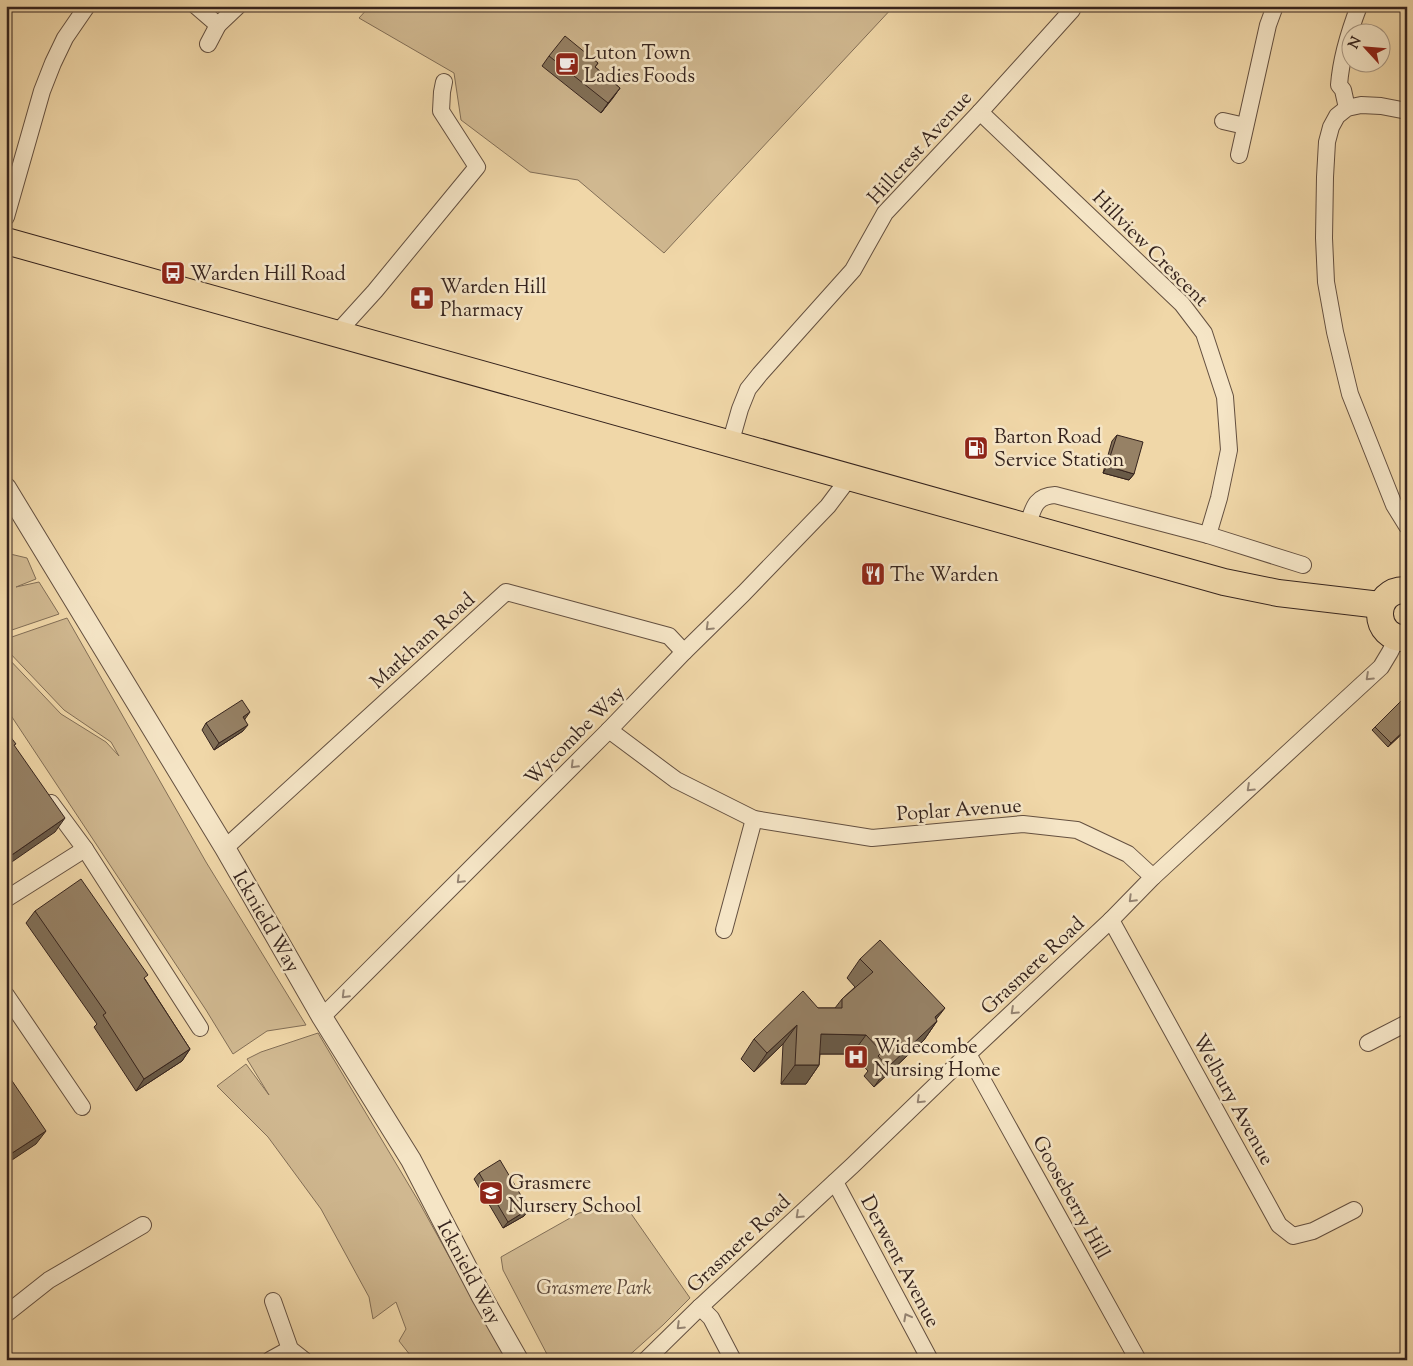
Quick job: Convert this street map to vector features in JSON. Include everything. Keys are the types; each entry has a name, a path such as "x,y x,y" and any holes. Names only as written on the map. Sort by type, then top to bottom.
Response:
{"highway":[{"path":"6,241 1224,582 1278,593 1380,605"},
{"path":"1402,638 1385,630 1379,616 1380,605 1394,592 1407,590"}],"street":[{"path":"6,217 42,91 65,38 87,6"},
{"path":"196,6 218,25"},
{"path":"208,44 218,25 238,6"},
{"path":"1239,155 1268,24 1275,6"},
{"path":"1347,108 1343,90 1339,85 1340,71 1346,44 1359,6"},
{"name":"Hillcrest Avenue","path":"730,444 748,389 853,270 885,213 1072,10"},
{"path":"336,334 477,167 441,111 444,82"},
{"path":"1407,112 1381,106 1361,105 1347,108 1337,116 1331,127 1327,142 1324,177 1326,282 1335,332 1350,394 1394,505 1407,526"},
{"name":"Hillview Crescent","path":"980,112 1182,304 1204,333 1225,397 1229,450 1219,498 1208,535"},
{"path":"1223,121 1245,126"},
{"name":"Wycombe Way","path":"322,1017 744,593 828,506 849,478"},
{"name":"Icknield Way","path":"6,488 225,848 322,1017 411,1160 518,1360"},
{"path":"1027,527 1034,506 1039,500 1048,495 1055,495 1208,535 1303,565"},
{"name":"Markham Road","path":"225,848 506,592 669,636 684,652"},
{"name":"Grasmere Road","path":"646,1360 1111,920 1153,878 1381,667 1390,652 1402,638"},
{"name":"Poplar Avenue","path":"609,730 676,780 754,819 872,838 1023,824 1077,830 1128,854 1153,878"},
{"path":"40,787 84,849 200,1028"},
{"path":"724,930 754,819"},
{"path":"6,899 84,849"},
{"name":"Welbury Avenue","path":"1111,920 1279,1225 1293,1236 1313,1231 1354,1210"},
{"path":"6,995 82,1107"},
{"path":"1368,1043 1407,1023"},
{"name":"Gooseberry Hill","path":"968,1054 1138,1360"},
{"name":"Derwent Avenue","path":"835,1182 930,1360"},
{"path":"6,1314 49,1280 143,1225"},
{"path":"273,1301 290,1348 304,1360"},
{"path":"700,1307 711,1318 733,1360"},
{"path":"270,1360 290,1348"}],"green space":[{"path":"370,6 894,6 664,253 578,180 530,172 461,120 454,73 359,18"},
{"path":"6,553 27,558 36,579 16,587 39,582 59,614 6,632"},
{"path":"67,618 206,862 306,1025 267,1031 233,1054 206,1010 6,708 6,656 61,714 106,742 119,756 111,742 64,710 6,649 6,639"},
{"path":"318,1033 419,1202 506,1360 414,1360 399,1341 406,1329 396,1302 373,1319 369,1297 321,1209 268,1137 217,1086 246,1064 269,1095 247,1059 261,1052"},
{"name":"Grasmere Park","path":"625,1205 690,1298 624,1360 550,1360 503,1270 501,1257 579,1213"}],"building":[{"path":"565,36 598,63 595,67 620,88 608,103 549,56"},
{"path":"1117,435 1143,442 1134,474 1107,466"},
{"path":"1407,695 1407,728 1391,743 1375,727"},
{"path":"242,700 250,712 243,717 248,725 219,743 206,723"},
{"path":"6,731 65,818 6,859"},
{"path":"81,879 148,975 144,978 190,1049 144,1079 103,1015 106,1013 35,911"},
{"path":"880,940 945,1008 935,1017 937,1021 888,1067 878,1056 882,1052 866,1035 821,1034 819,1065 795,1065 797,1025 767,1053 754,1039 803,991 818,1008 842,1008 842,999 873,972 860,959"},
{"path":"6,1072 46,1131 6,1157"},
{"path":"500,1160 529,1209 508,1222 479,1173"}],"place":[{"name":"Luton Town Ladies Foods","path":"567,64"},
{"name":"Warden Hill Road","path":"173,273"},
{"name":"Warden Hill Pharmacy","path":"422,298"},
{"name":"Barton Road Service Station","path":"976,448"},
{"name":"The Warden","path":"873,574"},
{"name":"Widecombe Nursing Home","path":"856,1057"},
{"name":"Grasmere Nursery School","path":"491,1193"}]}
